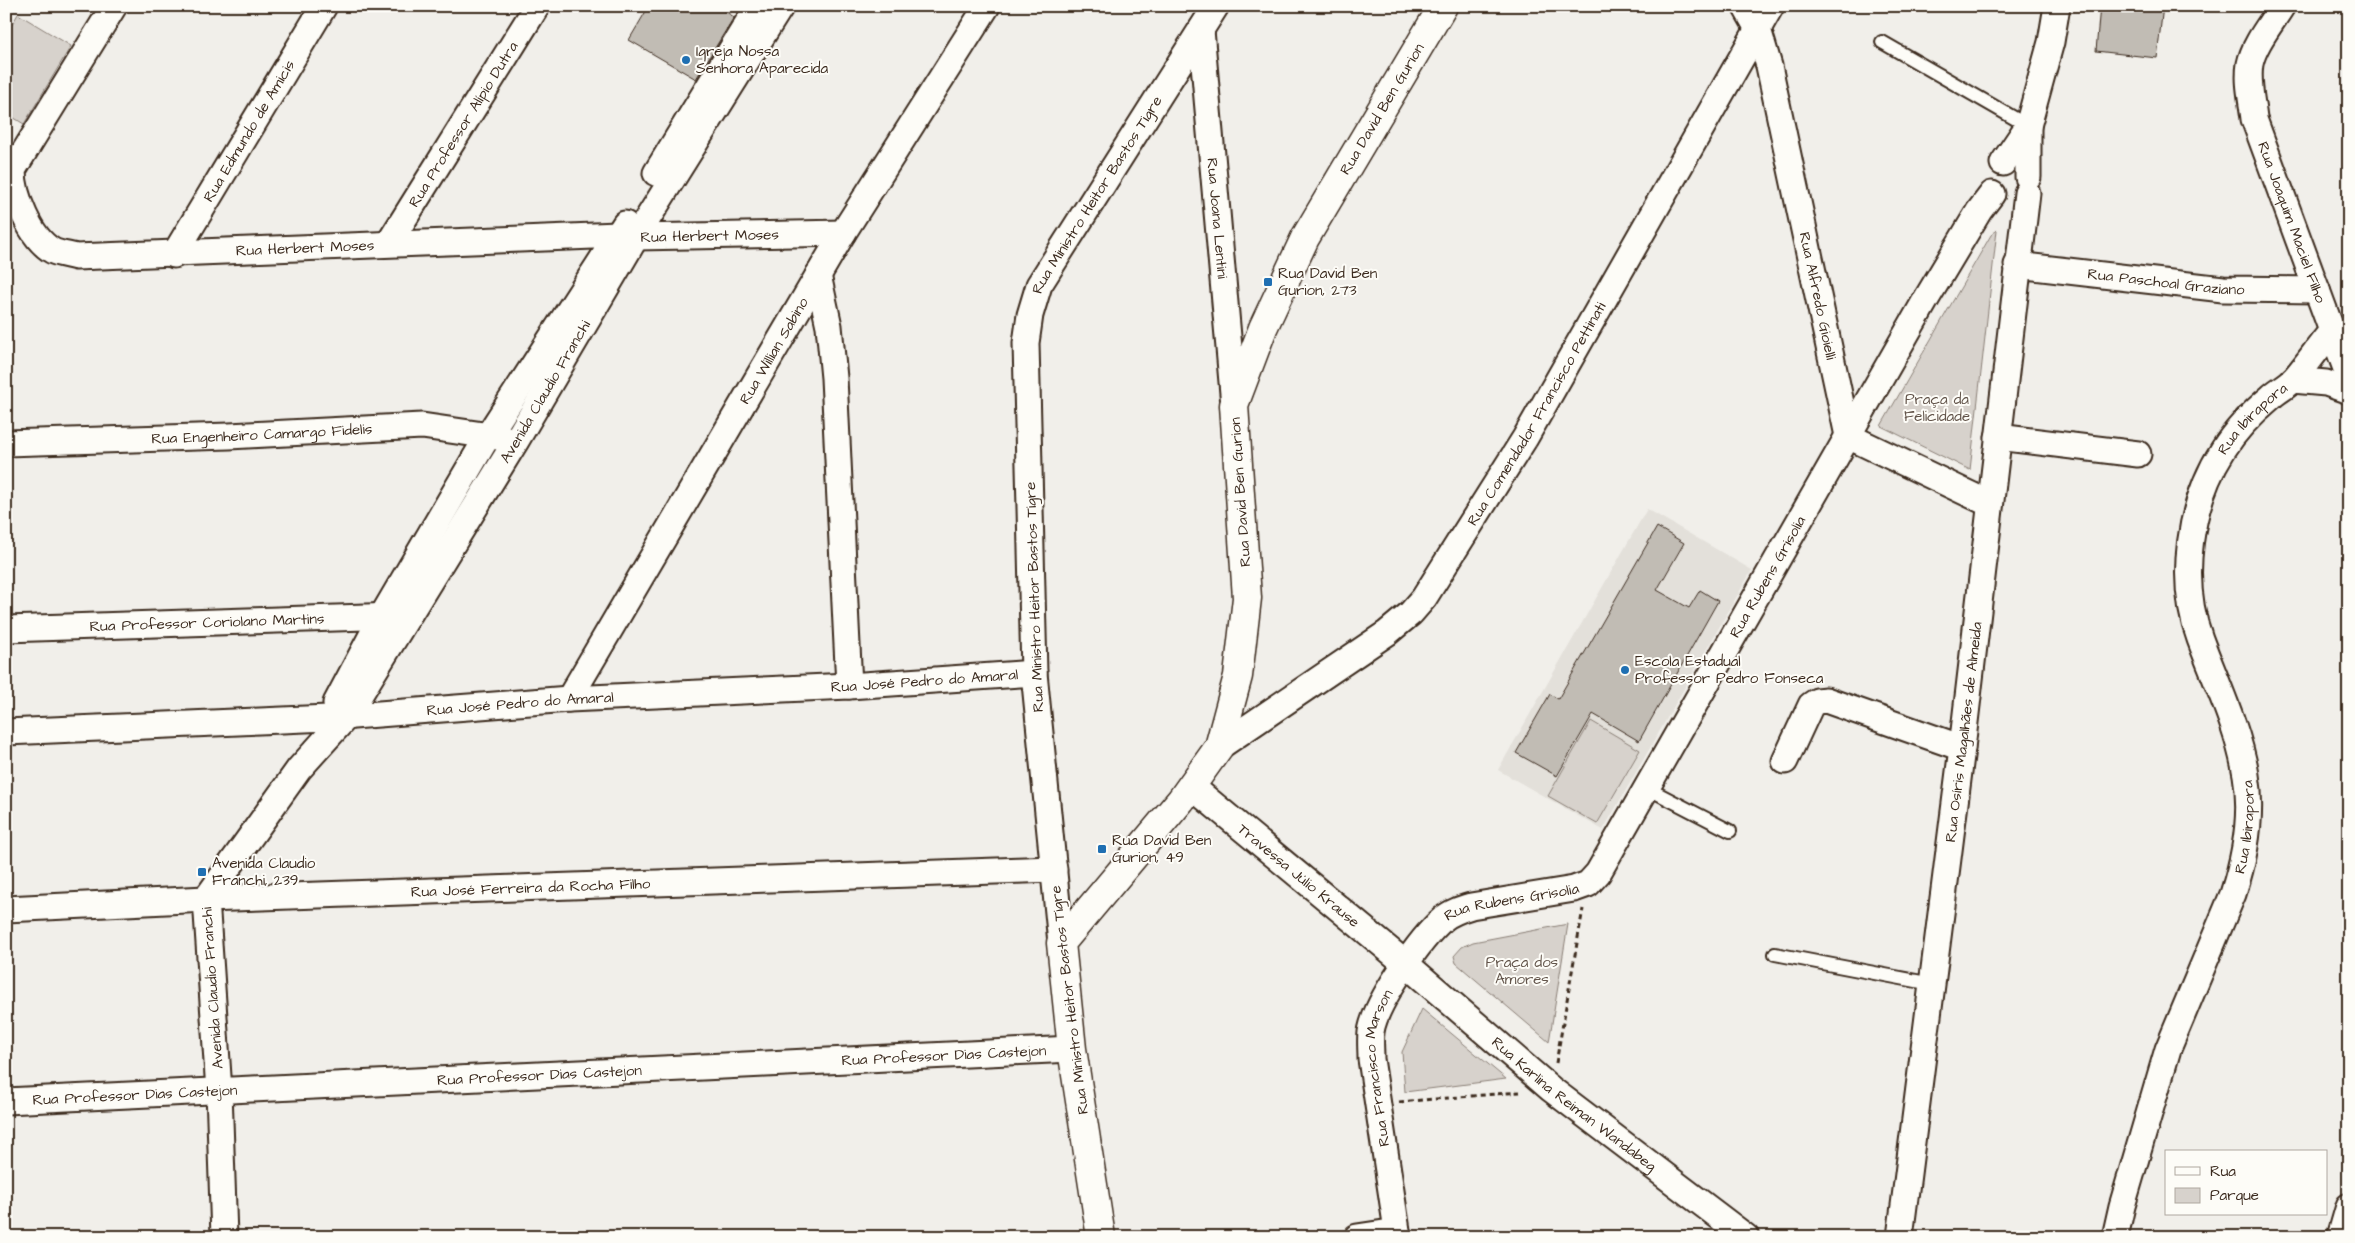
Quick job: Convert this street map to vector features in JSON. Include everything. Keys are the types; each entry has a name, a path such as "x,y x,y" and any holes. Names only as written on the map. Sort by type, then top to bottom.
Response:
{"street":[{"name":"Rua Herbert Moses","path":"114,6 13,170 15,192 28,222 42,242 54,251 76,257 627,236 843,233"},
{"name":"Rua Edmundo de Amicis","path":"174,254 324,6"},
{"name":"Rua Professor Alípio Dutra","path":"389,244 537,6"},
{"name":"Avenida Claudio Franchi","path":"224,1237 219,1091 206,899 337,718 407,615 516,441 627,236 758,6"},
{"name":"Avenida Claudio Franchi","path":"337,718 382,618 488,434 627,236 781,6"},
{"name":"Rua Willian Sabino","path":"568,699 843,233 987,6"},
{"name":"Rua Ministro Heitor Bastos Tigre","path":"1101,1237 1072,1050 1034,673 1026,343 1030,315 1039,285 1216,6"},
{"name":"Rua David Ben Gurion","path":"1061,942 1191,786 1219,747 1238,676 1247,598 1234,405 1263,328 1305,238 1443,6"},
{"name":"Rua Alfredo Gioielli","path":"1745,6 1758,29 1769,66 1848,436"},
{"name":"Rua Comendador Francisco Pettinati","path":"1219,747 1387,632 1412,613 1424,598 1525,438 1771,6"},
{"name":"Rua Osíris Magalhães de Almeida","path":"1900,1237 1962,748 1998,437 2017,265 2016,199 2028,126 2049,52 2057,6"},
{"name":"Rua Joaquim Maciel Filho","path":"2282,6 2253,54 2250,66 2250,93 2254,119 2349,377"},
{"name":"Rua Joana Lentini","path":"1201,30 1234,405"},
{"name":"Rua Osíris Magalhães de Almeida","path":"2016,199 1989,180 1996,167 2003,163 2028,126"},
{"path":"2003,163 2018,165 2016,199"},
{"name":"Rua Rubens Grisolia","path":"1406,964 1444,918 1456,911 1471,906 1574,889 1588,884 1598,873 1938,279 1979,211 2016,199"},
{"name":"Rua Paschoal Graziano","path":"2017,265 2223,289 2317,290"},
{"path":"818,275 829,326 834,378 849,686"},
{"name":"Rua Ibirapora","path":"2115,1237 2122,1206 2168,1049 2233,894 2241,869 2248,815 2246,777 2240,745 2228,705 2199,638 2189,595 2189,562 2195,522 2207,482 2222,451 2245,419 2294,380 2332,331"},
{"name":"Rua Ibirapora","path":"2294,380 2326,383 2349,391"},
{"name":"Rua Engenheiro Camargo Fidelis","path":"6,443 229,436 422,426 488,434 516,441"},
{"path":"1848,436 1990,504"},
{"path":"1998,437 2138,454"},
{"name":"Rua Professor Coriolano Martins","path":"6,629 382,618 407,615"},
{"name":"Rua José Pedro do Amaral","path":"6,732 337,718 568,699 849,686 1034,673"},
{"path":"1785,762 1811,705 1818,701 1826,700 1962,748"},
{"name":"Travessa Júlio Krause","path":"1191,786 1406,964"},
{"name":"Rua José Ferreira da Rocha Filho","path":"6,909 206,899 1054,869"},
{"name":"Rua Karlina Reiman Wandabeg","path":"1406,964 1551,1089 1746,1237"},
{"name":"Rua Francisco Marson","path":"1398,1234 1371,1058 1371,1031 1381,1005 1406,964"},
{"name":"Rua Professor Dias Castejon","path":"6,1100 1072,1050"},
{"path":"2340,1237 2349,1206"},
{"path":"1357,1237 1398,1234"}],"lane":[{"path":"1882,42 2028,126"},
{"path":"1647,788 1730,831"},
{"path":"1775,954 1932,984"}],"path":[{"path":"1377,1103 1551,1089 1588,884"}],"shaded area":[{"name":"Escola Estadual Professor Pedro Fonseca","path":"1647,509 1752,570 1603,830 1498,770"}],"green space":[{"path":"18,14 71,46 24,124 6,113 6,35"},
{"name":"Praça da Felicidade","path":"1997,230 1970,470 1881,426 1991,235"},
{"path":"1591,721 1640,750 1597,824 1548,796"},
{"name":"Praça dos Amores","path":"1568,924 1549,1042 1456,963 1454,956 1462,947 1473,942"},
{"path":"1422,1009 1506,1079 1405,1092 1402,1052"}],"building":[{"name":"Igreja Nossa Senhora Aparecida","path":"649,6 717,6 734,17 696,79 629,40"},
{"path":"2100,6 2163,6 2157,58 2096,51"},
{"path":"1657,527 1684,543 1657,590 1689,608 1700,590 1718,601 1639,741 1593,714 1557,776 1516,753 1550,694 1558,699"}],"place":[{"name":"Igreja Nossa Senhora Aparecida","path":"686,60"},
{"name":"Rua David Ben Gurion, 273","path":"1268,282"},
{"name":"Escola Estadual Professor Pedro Fonseca","path":"1625,670"},
{"name":"Rua David Ben Gurion, 49","path":"1102,849"},
{"name":"Avenida Claudio Franchi, 239","path":"202,872"}]}
